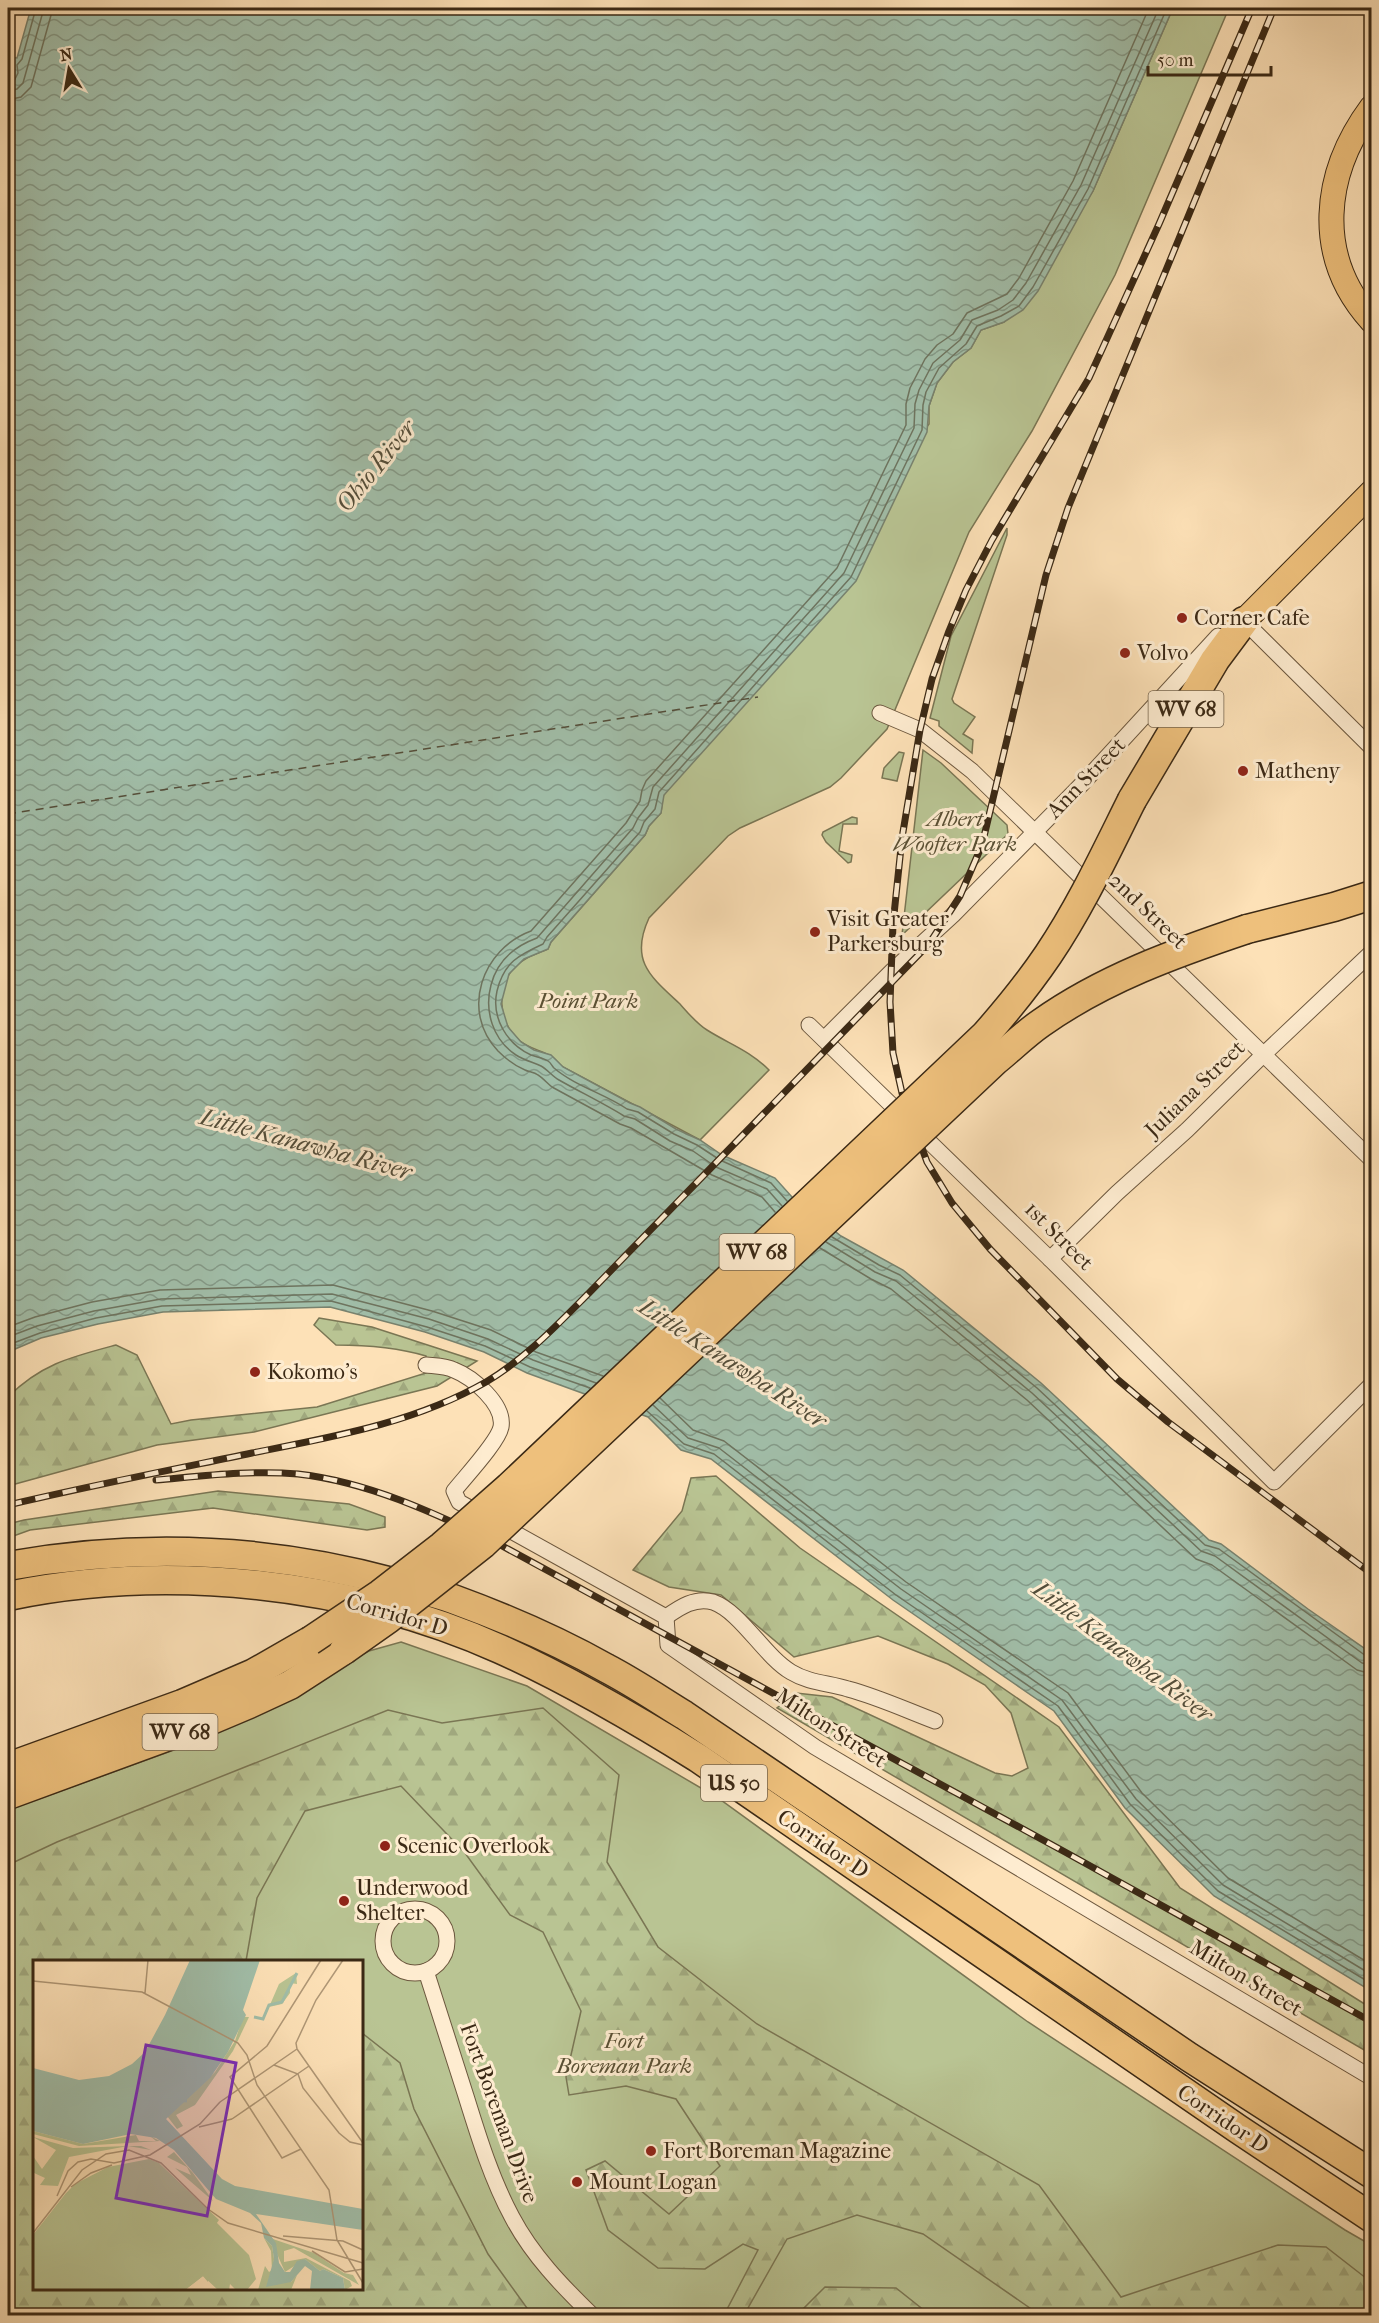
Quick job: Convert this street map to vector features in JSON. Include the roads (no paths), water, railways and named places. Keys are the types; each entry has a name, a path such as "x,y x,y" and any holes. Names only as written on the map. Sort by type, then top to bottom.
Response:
{"highway":[{"name":"WV 68","path":"8,1767 182,1704 254,1673 310,1641 380,1594 442,1546 509,1487 985,1035 1014,1002 1049,954 1082,897 1132,800 1215,660 1244,621"},
{"name":"WV 68","path":"8,1795 204,1723 249,1704 290,1685 388,1619 483,1544 995,1061 1041,1023 1080,999 1145,967 1195,946 1247,929 1371,895"},
{"name":"Corridor D","path":"8,1566 88,1554 160,1551 228,1553 313,1564 367,1575 451,1598 527,1629 606,1667 684,1715 1189,2057 1371,2174"},
{"name":"Corridor D","path":"8,1596 51,1587 130,1582 194,1581 259,1585 346,1599 418,1619 498,1648 562,1678 624,1712 698,1758 1371,2218"}],"main road":[{"path":"1371,107 1351,138 1340,163 1331,205 1334,245 1342,275 1371,321"},
{"name":"Ann Street","path":"1244,621 1371,492"}],"street":[{"path":"1244,621 1371,748"},
{"name":"Ann Street","path":"824,1039 892,971 953,915 1095,770 1222,631 1244,621"},
{"name":"2nd Street","path":"880,713 920,730 972,771 1371,1160"},
{"name":"Juliana Street","path":"1050,1259 1117,1193 1192,1126 1371,952"},
{"name":"1st Street","path":"809,1025 1050,1259 1274,1482 1371,1384"},
{"path":"426,1365 452,1369 472,1380 488,1395 497,1410 501,1426 496,1438 454,1491 459,1502 666,1617 693,1602 704,1600 714,1603 728,1611 776,1662 791,1672 806,1680 866,1694 935,1721"},
{"name":"Milton Street","path":"666,1617 668,1645 815,1747 1371,2078"},
{"path":"415,1910 434,1915 445,1931 446,1951 441,1960 426,1971 415,1973 404,1971 387,1957 384,1935 388,1925 395,1917 405,1911 415,1910"},
{"name":"Fort Boreman Drive","path":"426,1971 490,2169 512,2217 547,2268 593,2316"}],"water":[{"path":"31,8 1173,8 1093,191 1038,291 1023,310 1004,322 981,330 971,348 953,362 937,383 929,406 927,432 856,581 664,795 661,813 649,826 645,835 551,942 548,949 524,959 509,974 501,1004 508,1027 521,1042 534,1050 551,1055 563,1067 700,1140 722,1155 775,1178 792,1197 841,1236 903,1270 1041,1383 1209,1540 1221,1544 1371,1653 1371,1991 1214,1896 1125,1808 1054,1711 893,1600 711,1459 681,1450 648,1417 527,1373 484,1352 425,1332 330,1307 163,1312 98,1324 41,1338 8,1352 8,86 12,70 8,68 8,57 17,58"}],"railway":[{"path":"1252,8 1159,224 1089,378 992,540 966,590 932,679 920,730 902,838 893,924 890,1002 893,1053 902,1093 927,1162 952,1203 990,1249 1117,1379 1168,1422 1372,1574"},
{"path":"8,1505 372,1427 430,1408 486,1382 527,1352 565,1317 929,944 960,896 982,845 1046,575 1068,508 1274,8"},
{"path":"156,1480 245,1473 298,1474 374,1491 447,1520 495,1542 1372,2022"}],"place":[{"name":"Corner Cafe","path":"1182,618"},
{"name":"Volvo","path":"1125,653"},
{"name":"Matheny","path":"1243,771"},
{"name":"Visit Greater Parkersburg","path":"815,932"},
{"name":"Kokomo's","path":"255,1372"},
{"name":"Scenic Overlook","path":"385,1846"},
{"name":"Underwood Shelter","path":"344,1901"},
{"name":"Fort Boreman Magazine","path":"651,2151"},
{"name":"Mount Logan","path":"577,2182"}],"water label":[{"name":"Ohio River","path":"376,466"},
{"name":"Little Kanawha River","path":"306,1144"},
{"name":"Little Kanawha River","path":"733,1363"},
{"name":"Little Kanawha River","path":"1123,1651"}],"park label":[{"name":"Albert Woofter Park","path":"955,832"},
{"name":"Point Park","path":"588,1001"},
{"name":"Fort Boreman Park","path":"624,2054"}]}
